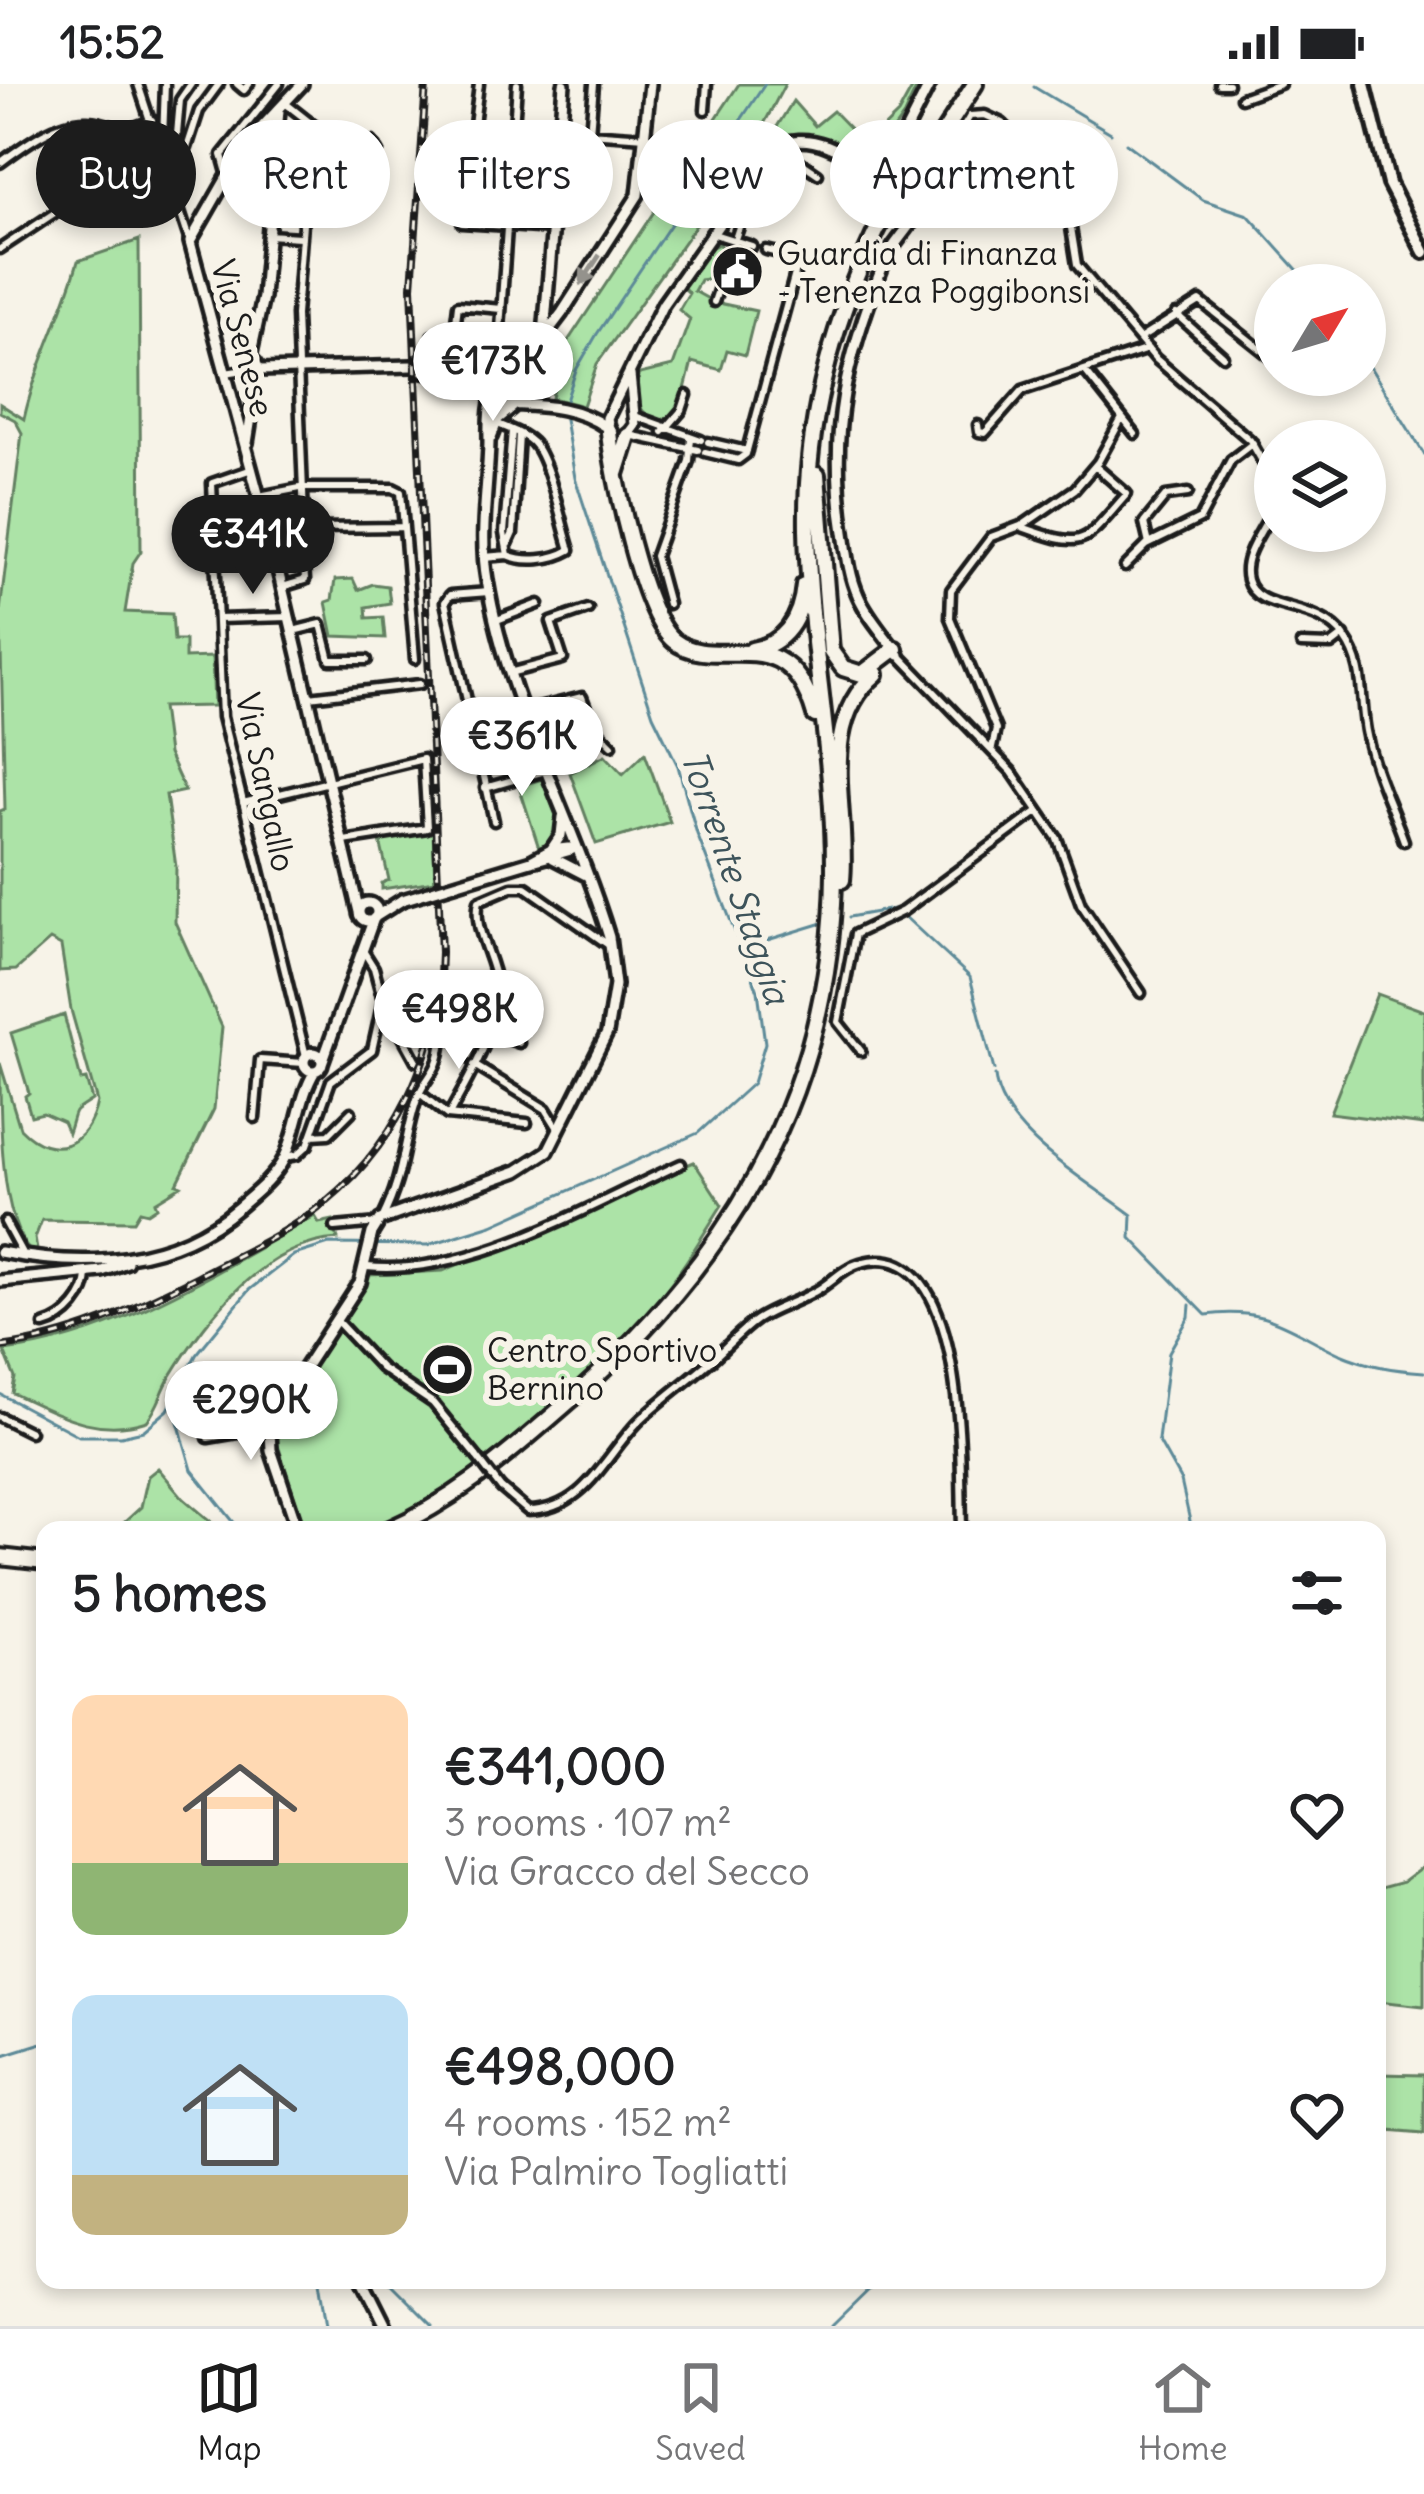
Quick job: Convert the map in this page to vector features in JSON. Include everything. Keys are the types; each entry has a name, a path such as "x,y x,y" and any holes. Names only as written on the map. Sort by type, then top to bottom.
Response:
{"highway":[{"path":"943,120 965,84"},
{"path":"949,120 975,84"},
{"path":"745,651 776,643 801,605 802,494 813,443 842,312 882,228"},
{"path":"841,885 816,556 817,475 827,402 850,314 885,228"},
{"path":"607,429 615,479 661,627 687,648 745,651 777,660 809,697 818,727 833,838"},
{"path":"615,479 628,436"},
{"path":"405,1521 461,1492 638,1341 725,1231 772,1146 816,1018 831,937 833,838 808,553 813,443"},
{"path":"817,475 831,651 843,668 862,674 897,652"},
{"path":"423,1521 465,1498 643,1346 718,1256 778,1150 809,1070 833,974 845,845 841,727 855,695 897,652"},
{"path":"0,1553 36,1558"}],"main road":[{"path":"274,120 302,84"},
{"path":"561,120 564,84"},
{"path":"647,120 650,84"},
{"path":"1364,84 1387,179 1424,251"},
{"path":"908,120 926,87"},
{"path":"607,429 657,314 778,145 814,141 830,149"},
{"path":"190,242 220,186"},
{"path":"295,1521 270,1442 272,1424 367,1263 380,1221 438,1203 546,1155 588,1078 613,1012 612,947 513,672 489,592 484,557 490,400 544,340 637,197"},
{"path":"268,228 256,368 412,366"},
{"path":"897,652 853,583 841,516 836,434 856,337 890,250 906,228"},
{"path":"544,340 554,230"},
{"name":"Via Senese","path":"190,242 283,587 344,841 364,952"},
{"path":"549,298 552,310 562,313"},
{"path":"247,449 253,405 251,369 262,304"},
{"path":"427,366 499,387"},
{"path":"499,387 502,403 547,404 588,415 628,436 635,424 629,375"},
{"path":"514,376 528,380 531,391 547,404"},
{"path":"492,422 531,391"},
{"path":"236,412 244,418 253,405"},
{"path":"588,415 631,414"},
{"path":"552,854 562,831 562,812"},
{"path":"360,915 576,847"},
{"path":"552,854 587,876"},
{"name":"Via Senese","path":"312,1062 333,1039 364,952 373,911 352,880"},
{"path":"0,1281 138,1258 178,1247 209,1230 257,1191 285,1157 312,1062"},
{"path":"0,1252 94,1267"},
{"path":"368,2289 386,2326"}],"street":[{"path":"138,84 152,120"},
{"path":"163,120 165,84"},
{"path":"178,120 180,100 191,84"},
{"path":"196,121 219,84"},
{"path":"237,84 244,90 249,84"},
{"path":"279,84 285,103 308,120"},
{"path":"250,120 279,84"},
{"path":"475,120 479,84"},
{"path":"515,120 517,84"},
{"path":"591,120 594,84"},
{"path":"705,110 707,84"},
{"path":"1219,84 1228,84"},
{"path":"1241,98 1280,84"},
{"path":"966,120 981,114 995,120"},
{"path":"0,164 36,139"},
{"path":"714,302 741,219 782,158 793,157 818,174"},
{"path":"0,249 36,224"},
{"path":"186,228 190,242"},
{"path":"303,228 298,369 305,520 314,528 404,527"},
{"path":"499,387 507,228"},
{"path":"530,228 554,230"},
{"path":"1070,228 1075,262 1148,350 1253,443 1228,464 1198,521 1149,544 1125,567"},
{"path":"711,233 752,246"},
{"path":"268,235 302,238"},
{"path":"631,414 663,434 740,459 797,266 791,256 766,250"},
{"path":"1141,338 1193,303 1205,303 1254,343"},
{"path":"427,366 432,336 454,338 458,305 501,310"},
{"path":"1176,314 1223,356"},
{"path":"978,425 979,433 985,433 1023,390 1148,350"},
{"path":"225,373 251,369"},
{"path":"1085,371 1135,434"},
{"path":"628,436 663,434 681,413 687,395"},
{"path":"992,748 996,729 948,604 960,574 998,532 1020,526 1072,492 1095,466 1121,420"},
{"path":"484,557 553,558 570,550 539,452 515,432 492,422"},
{"path":"508,555 505,533 515,432"},
{"path":"699,445 746,451"},
{"path":"668,604 655,558 699,445"},
{"path":"731,447 731,459"},
{"path":"1020,526 1073,542 1086,540 1127,494 1095,466"},
{"name":"Via Sangallo","path":"252,470 212,483 222,714 312,1062"},
{"path":"259,496 302,488 397,488 403,496 415,659"},
{"path":"1149,544 1143,524 1166,496 1188,493"},
{"path":"1254,546 1246,563 1251,591 1263,600 1313,611 1344,635 1361,674 1370,749 1404,841"},
{"path":"283,587 306,580 304,565"},
{"path":"489,592 450,595 446,602 494,820"},
{"path":"497,620 539,604"},
{"path":"513,672 563,659 551,622 588,609"},
{"path":"218,620 290,617"},
{"path":"293,631 321,624 330,660 367,660"},
{"path":"1301,644 1331,645 1344,635"},
{"path":"897,652 992,748 1039,810 1059,842 1081,904 1141,993"},
{"path":"309,697 419,684"},
{"path":"526,711 582,698 593,726 612,745"},
{"path":"478,752 534,735"},
{"path":"243,803 423,760 427,828 344,841"},
{"path":"485,788 547,770"},
{"path":"861,1051 838,1022 855,934 903,911 1039,810"},
{"path":"449,1115 488,1032 496,988 478,919 479,902 522,886 612,947"},
{"path":"580,925 593,920 599,908"},
{"path":"364,952 374,968 382,1001 416,1061"},
{"path":"285,1157 300,1154 312,1135 332,1081 360,1064 374,1046 382,1001"},
{"path":"488,1032 519,1043"},
{"path":"334,1227 380,1221 399,1187 421,1094 438,1069 442,1039"},
{"path":"254,1118 260,1060 312,1062"},
{"path":"474,1065 546,1109 559,1131"},
{"path":"546,1109 564,1106 588,1078"},
{"path":"421,1094 449,1115 526,1123"},
{"path":"312,1135 332,1132 351,1112"},
{"path":"367,1263 411,1269 449,1262 681,1164"},
{"path":"4,1222 25,1257"},
{"path":"336,1319 381,1368 434,1403 501,1488 528,1511 544,1510 573,1496 599,1475 640,1419 752,1323 816,1292 858,1263 886,1262 915,1276 939,1312 956,1394 962,1521"},
{"path":"44,1325 59,1319 86,1291 94,1267"},
{"path":"208,1438 249,1431 283,1400"},
{"path":"0,1418 29,1432"}],"green space":[{"path":"739,84 785,84 766,120 715,120"},
{"path":"918,85 900,120 892,120"},
{"path":"793,101 815,126 833,111 842,120 830,120 830,144 806,135 806,120 781,120"},
{"path":"643,228 694,228 597,364 583,406 552,398 562,350"},
{"path":"139,240 141,551 133,563 125,612 172,614 174,640 185,640 185,658 212,657 214,706 162,707 168,754 185,791 166,795 176,867 175,922 222,1027 214,1109 177,1184 181,1186 155,1202 157,1207 148,1213 140,1211 134,1221 42,1220 35,1238 37,1250 31,1252 13,1217 8,1193 0,1063 20,1128 45,1144 56,1146 77,1139 97,1102 71,1010 61,946 50,940 16,970 0,971 0,811 5,809 0,611 22,433 15,420 0,412 0,404 24,419 78,261"},
{"path":"719,244 723,251 715,278 700,280 694,291 714,302 756,311 745,355 727,350 721,370 692,362 677,407 656,421 638,402 636,375 673,366 690,319 679,310 689,293 682,286 706,250"},
{"path":"353,579 358,590 373,584 388,586 390,603 366,607 367,618 383,617 385,638 333,636 326,602 332,600 335,580"},
{"path":"645,753 670,822 596,844 570,773 605,755 623,774"},
{"path":"542,779 558,821 551,841 539,848 519,786"},
{"path":"433,830 435,881 382,889 382,883 389,880 380,841 375,838"},
{"path":"1377,994 1424,1011 1424,1125 1330,1113"},
{"path":"64,1015 81,1080 86,1079 92,1100 75,1112 68,1133 63,1122 43,1113 31,1116 11,1033"},
{"name":"Centro Sportivo Bernino","path":"694,1162 722,1205 664,1292 629,1331 558,1399 474,1467 386,1521 302,1521 276,1439 301,1376 370,1275 443,1271"},
{"path":"315,1216 319,1223 333,1220 338,1239 285,1254 239,1288 200,1332 147,1421 94,1425 12,1393 15,1378 4,1351 87,1332 127,1317"},
{"path":"158,1468 210,1521 126,1521 141,1507 148,1476"},
{"path":"1424,1866 1424,2006 1386,2002 1386,1887 1403,1882"},
{"path":"1386,2074 1424,2075 1424,2133 1386,2130"}],"waterway":[{"name":"Torrente Staggia","path":"565,404 576,370 597,334 765,84"},
{"path":"1034,87 1089,120"},
{"path":"1126,143 1203,200 1248,215 1292,264"},
{"path":"1386,393 1424,454"},
{"name":"Torrente Staggia","path":"0,1394 79,1436 143,1431 168,1410 196,1355 249,1290 294,1255 329,1244 428,1245 492,1225 698,1133 753,1083 765,1043 758,991 697,834 678,766 653,715 575,478 564,413"},
{"path":"849,917 899,908"},
{"path":"903,915 970,977 994,1070"},
{"path":"761,942 823,923"},
{"path":"995,1076 1001,1097 1029,1136 1132,1215 1131,1238 1206,1315 1262,1317 1350,1358 1424,1372"},
{"path":"1190,1305 1189,1317 1169,1352 1158,1440 1181,1481 1190,1521"},
{"path":"174,1408 192,1470 233,1521"},
{"path":"0,2056 36,2045"},
{"path":"321,2289 327,2326"},
{"path":"396,2289 433,2326"},
{"path":"832,2326 870,2289"}],"railway":[{"path":"0,1347 53,1337 126,1311 298,1222 367,1161 408,1098 422,1064 439,991 441,952 412,287 426,84"}],"place":[{"name":"Guardia di Finanza - Tenenza Poggibonsi","path":"738,272"},
{"name":"Centro Sportivo Bernino","path":"448,1369"}]}
